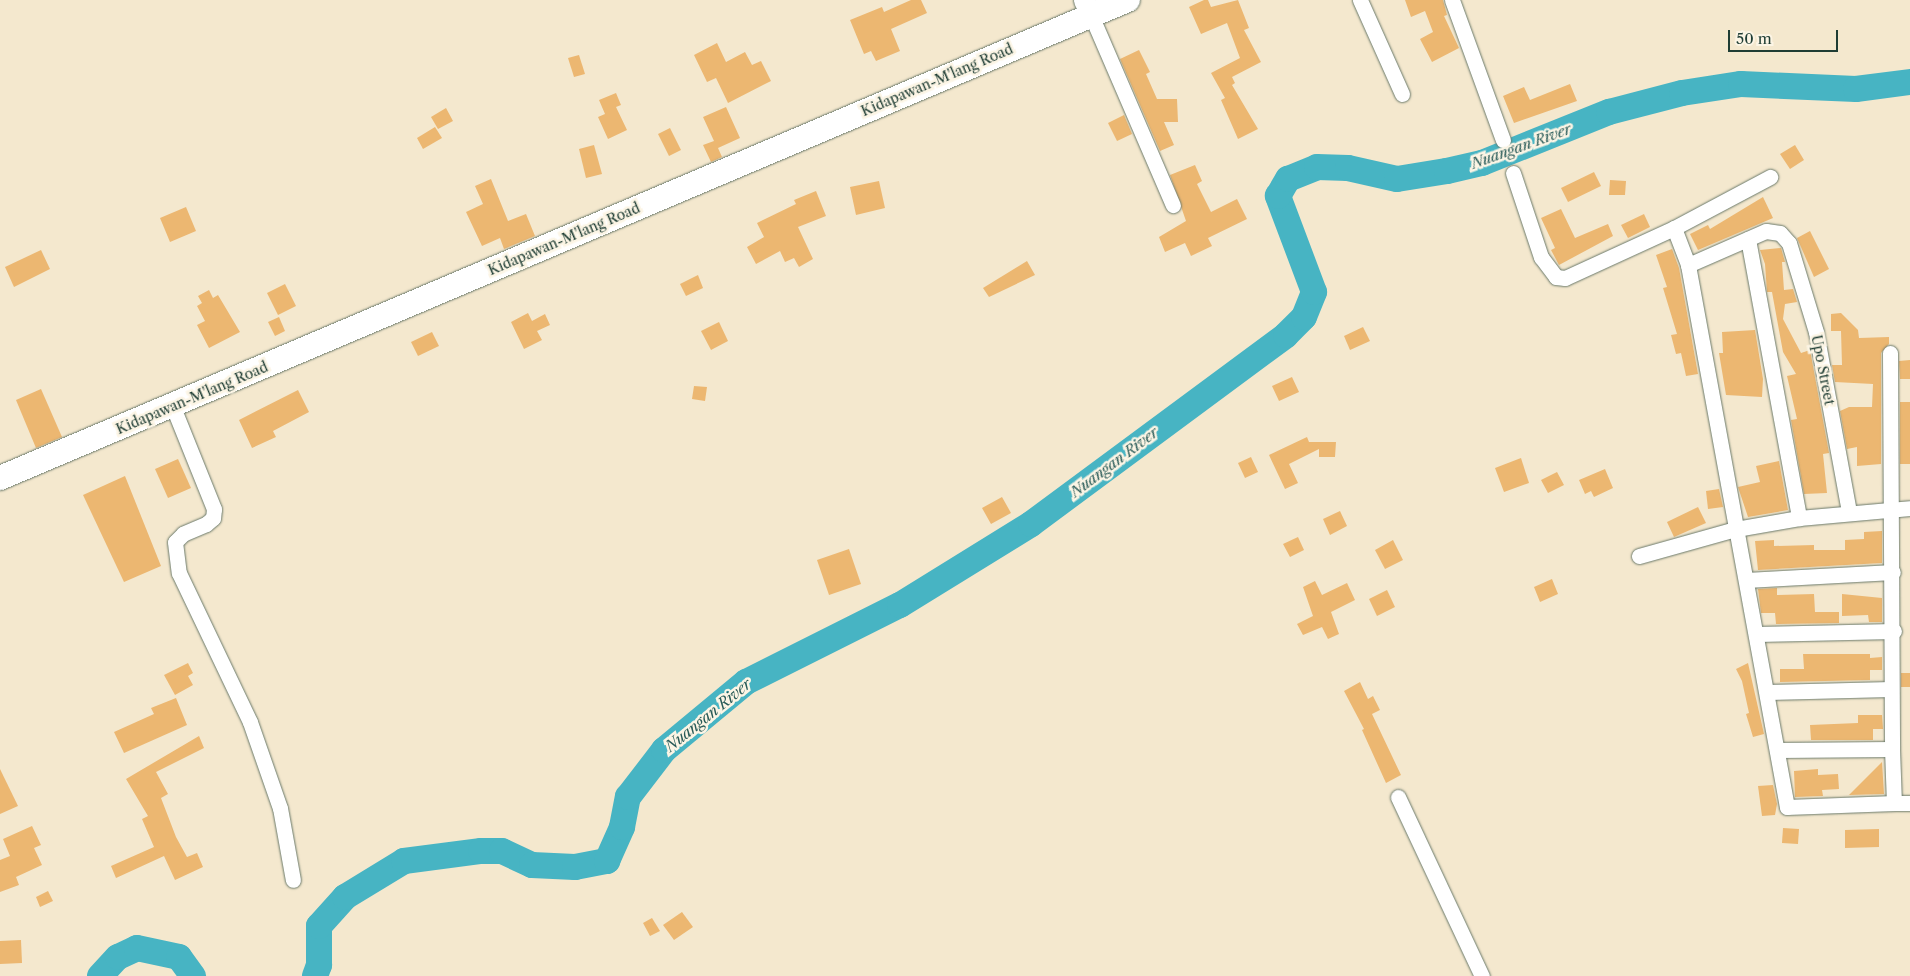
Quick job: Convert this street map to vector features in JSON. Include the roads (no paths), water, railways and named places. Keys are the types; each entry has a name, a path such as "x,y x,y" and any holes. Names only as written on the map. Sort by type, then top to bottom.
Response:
{"main road":[{"name":"Kidapawan-M'lang Road","path":"0,478 173,407 1088,8 1128,0"}],"street":[{"path":"1360,0 1402,94"},
{"path":"1452,0 1503,140"},
{"path":"1088,8 1173,205"},
{"path":"1513,173 1541,257 1556,277 1576,275 1674,228 1770,176"},
{"path":"1674,228 1688,265 1768,692 1787,807 1910,802"},
{"name":"Upo Street","path":"1748,239 1766,231 1780,232 1794,255 1816,332 1849,512"},
{"path":"1688,265 1748,239 1799,518"},
{"path":"1890,353 1894,631 1891,688 1894,803"},
{"path":"173,407 214,509 213,518 206,524 183,534 175,542 174,555 179,573 250,722 280,808 293,880"},
{"path":"1639,556 1736,529 1799,518 1910,508"},
{"path":"1746,580 1893,572"},
{"path":"1757,634 1894,631"},
{"path":"1768,692 1891,688"},
{"path":"1778,750 1892,750"},
{"path":"1398,797 1482,976"}],"waterway":[{"name":"Nuangan River","path":"315,976 319,965 319,926 345,897 404,861 481,851 502,851 532,865 575,867 607,861 622,827 628,797 664,750 746,682 900,605 1031,524 1286,335 1304,317 1314,292 1278,196 1288,179 1317,167 1348,168 1397,179 1447,171 1482,163 1609,112 1682,93 1741,84 1856,89 1910,82"},
{"name":"Nuangan River","path":"100,976 118,957 137,948 179,957 193,976"}]}
